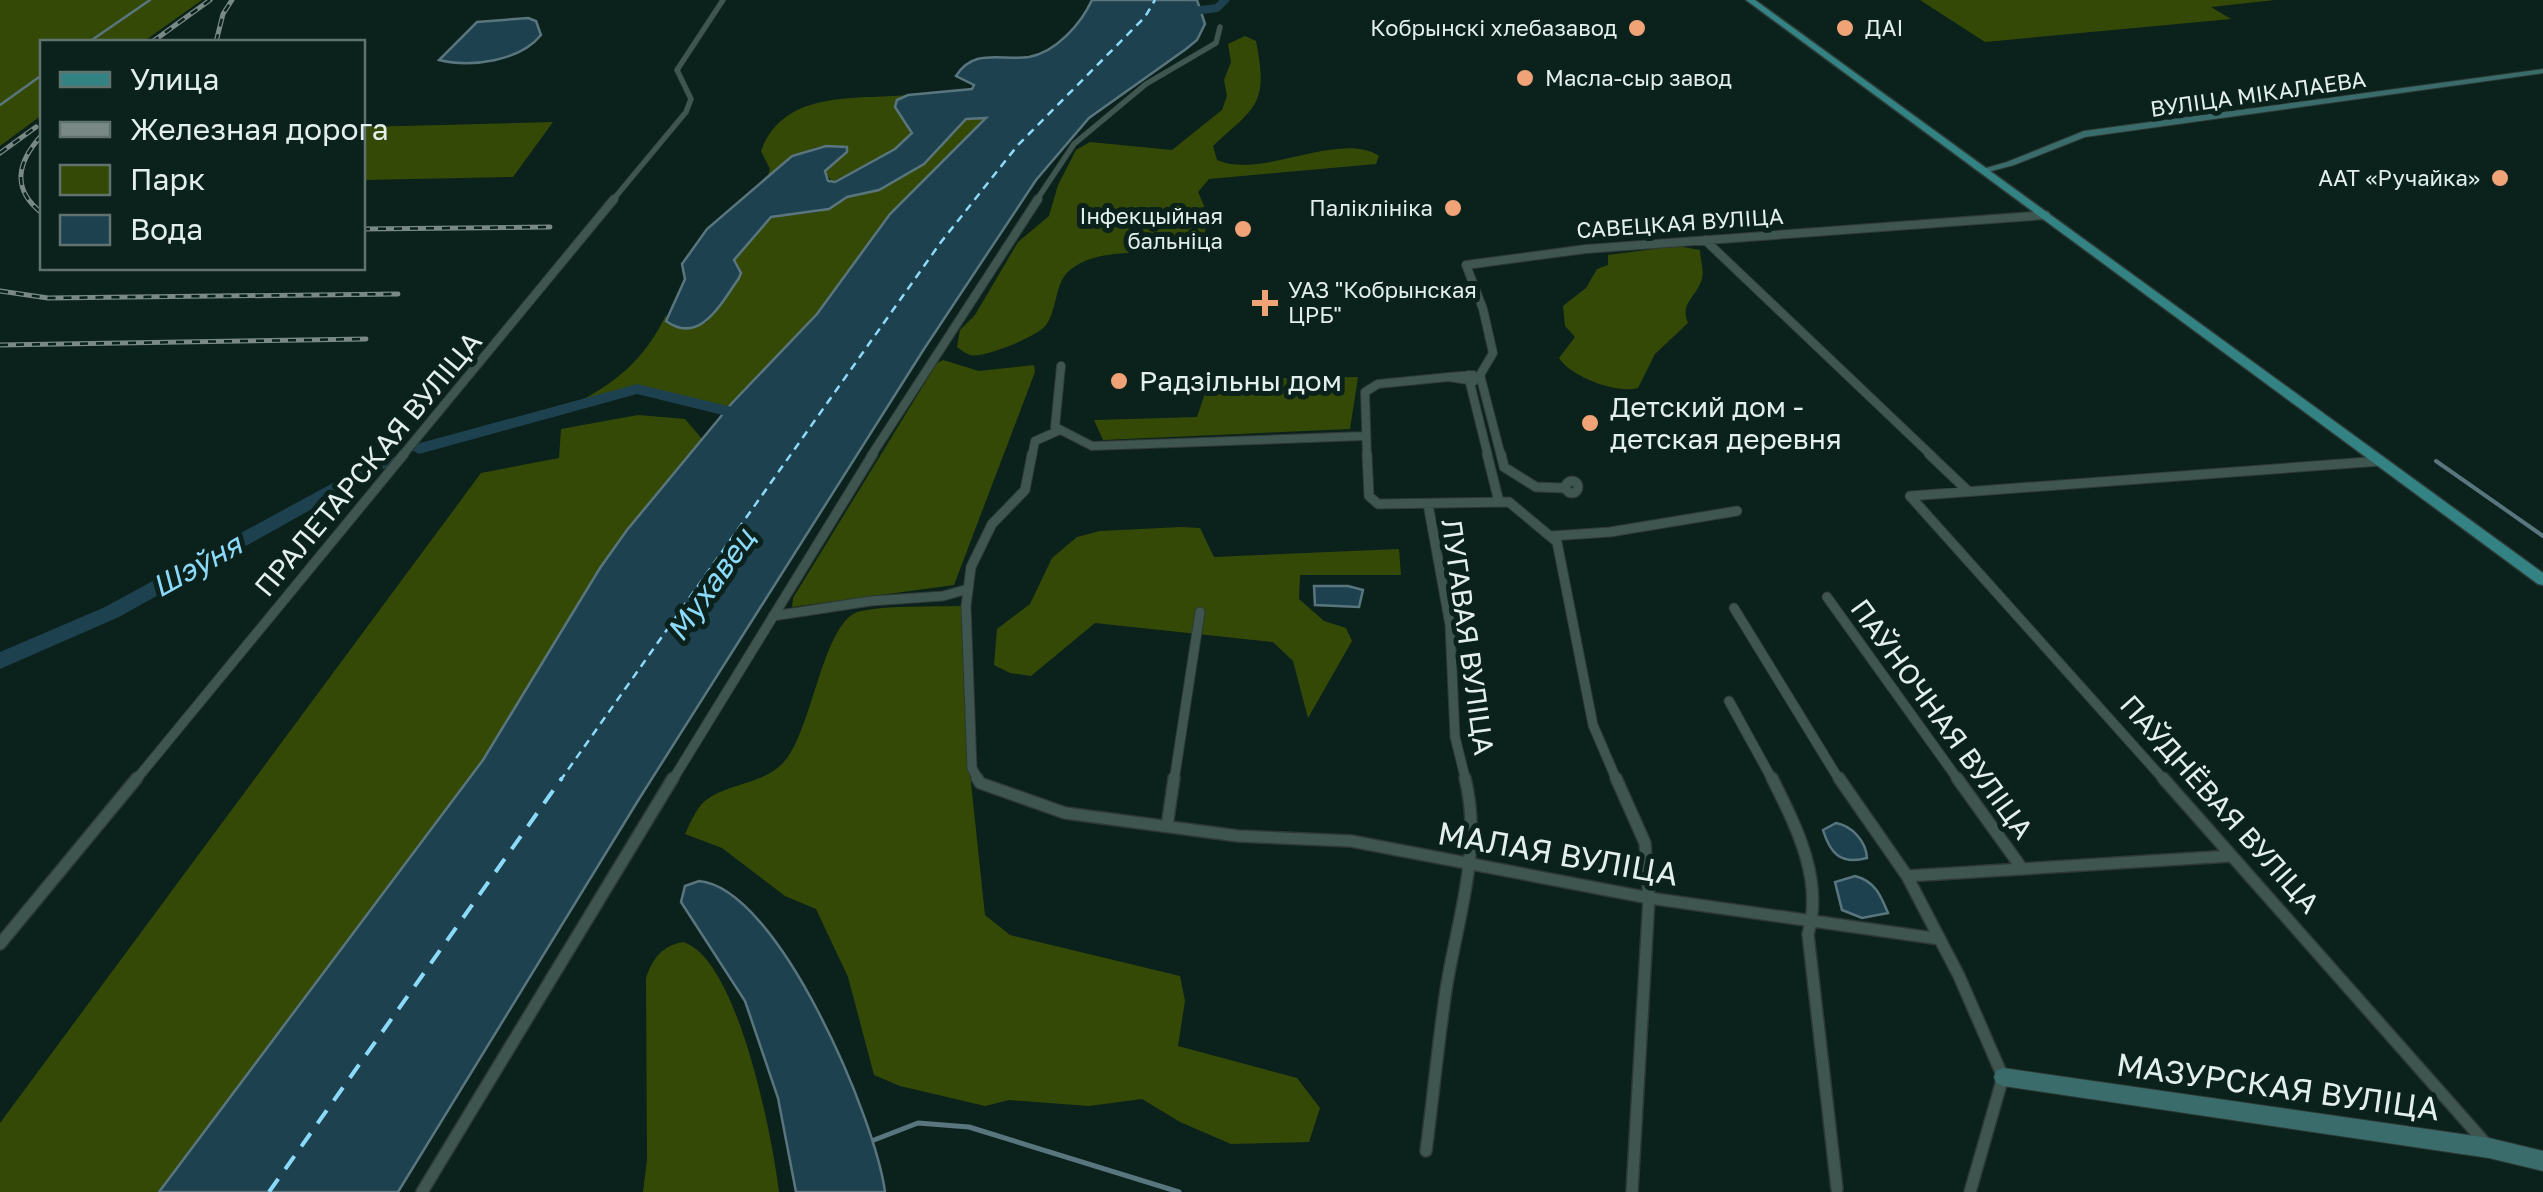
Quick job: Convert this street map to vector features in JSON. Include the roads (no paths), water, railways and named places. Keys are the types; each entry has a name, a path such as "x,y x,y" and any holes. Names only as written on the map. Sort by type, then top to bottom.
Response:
{"main road":[{"path":"1750,0 2543,580"},
{"name":"ВУЛІЦА МІКАЛАЕВА","path":"1984,170 2015,164 2057,141 2084,134 2543,71"},
{"name":"МАЗУРСКАЯ ВУЛІЦА","path":"2003,1078 2489,1148 2543,1161"}],"street":[{"name":"ПРАЛЕТАРСКАЯ ВУЛІЦА","path":"0,944 686,112 690,99 677,70 723,0"},
{"path":"422,1192 936,352 1074,144 1146,84 1216,43 1220,26"},
{"name":"САВЕЦКАЯ ВУЛІЦА","path":"1481,378 1493,352 1483,309 1466,265 1586,248 2046,215"},
{"path":"1705,240 1968,491 2380,460"},
{"path":"1061,366 1054,422 1060,430 1092,446 1114,447 1364,436 1363,406 1370,386 1449,377 1481,378 1504,467 1536,486 1564,488"},
{"path":"1469,377 1504,502"},
{"path":"772,616 968,590 972,567 992,524 1025,490 1035,441 1060,430"},
{"name":"ЛУГАВАЯ ВУЛІЦА","path":"1364,436 1371,500 1378,504 1428,504 1450,625 1455,738 1471,802 1471,864 1446,989 1426,1151"},
{"name":"ПАЎДНЁВАЯ ВУЛІЦА","path":"1968,491 1910,496 2381,1020 2489,1148"},
{"path":"1428,504 1504,502 1556,542 1593,724 1645,843 1649,898 1632,1192"},
{"path":"1551,536 1610,532 1737,512"},
{"name":"МАЛАЯ ВУЛІЦА","path":"968,590 972,768 980,783 1065,812 1238,836 1352,841 1649,898 1940,940"},
{"name":"ПАЎНОЧНАЯ ВУЛІЦА","path":"1828,597 2021,867"},
{"path":"1734,608 1850,796 1907,876 2003,1078 1970,1192"},
{"path":"1167,826 1200,612"},
{"path":"1728,701 1792,821 1812,879 1816,922 1808,934 1838,1189"},
{"path":"1907,876 2231,856"}],"water":[{"name":"Мухавец","path":"1092,0 1197,0 1205,24 1197,40 1186,49 1089,118 1036,180 924,349 639,799 398,1192 159,1192 483,760 627,530 732,403 817,314 890,214 986,118 966,119 924,164 879,190 847,197 829,209 771,217 734,260 741,273 717,309 700,325 678,327 666,321 685,279 682,264 707,229 792,156 826,146 847,147 847,152 825,171 828,181 835,182 895,149 912,133 895,107 897,100 908,95 972,89 974,85 956,76 971,61 1029,57 1049,49 1074,27"},
{"path":"528,18 536,21 541,35 521,51 480,62 439,60 477,22"},
{"path":"1314,586 1363,590 1359,607 1315,605"},
{"path":"1836,823 1857,835 1867,858 1850,860 1833,851 1823,830"},
{"path":"1855,876 1872,885 1888,913 1862,918 1842,910 1835,882"},
{"path":"699,881 730,893 761,923 791,964 843,1064 878,1159 885,1192 796,1192 778,1098 745,1001 681,902 685,886"}],"waterway":[{"path":"92,40 150,0"},
{"path":"1186,12 1217,8 1225,0"},
{"path":"0,105 40,76"},
{"name":"Шэўня","path":"419,449 637,389 751,417"},
{"name":"Шэўня","path":"0,661 112,612 388,459"},
{"path":"2436,461 2543,536"},
{"path":"874,1140 918,1123 969,1127 1179,1192"}],"railway":[{"path":"155,40 210,0"},
{"path":"216,40 223,14 232,0"},
{"path":"0,153 36,127"},
{"path":"40,138 27,155 21,175 25,194 40,211"},
{"path":"365,229 550,227"},
{"path":"0,291 48,298 398,294"},
{"path":"0,345 366,339"}],"place":[{"name":"Кобрынскі хлебазавод","path":"1637,28"},
{"name":"ДАІ","path":"1845,28"},
{"name":"Масла-сыр завод","path":"1525,78"},
{"name":"ААТ «Ручайка»","path":"2500,178"},
{"name":"Паліклініка","path":"1453,208"},
{"name":"Інфекцыйная бальніца","path":"1243,229"},
{"name":"УАЗ \"Кобрынская ЦРБ\"","path":"1265,303"},
{"name":"Радзільны дом","path":"1119,381"},
{"name":"Детский дом - детская деревня","path":"1590,423"}]}
